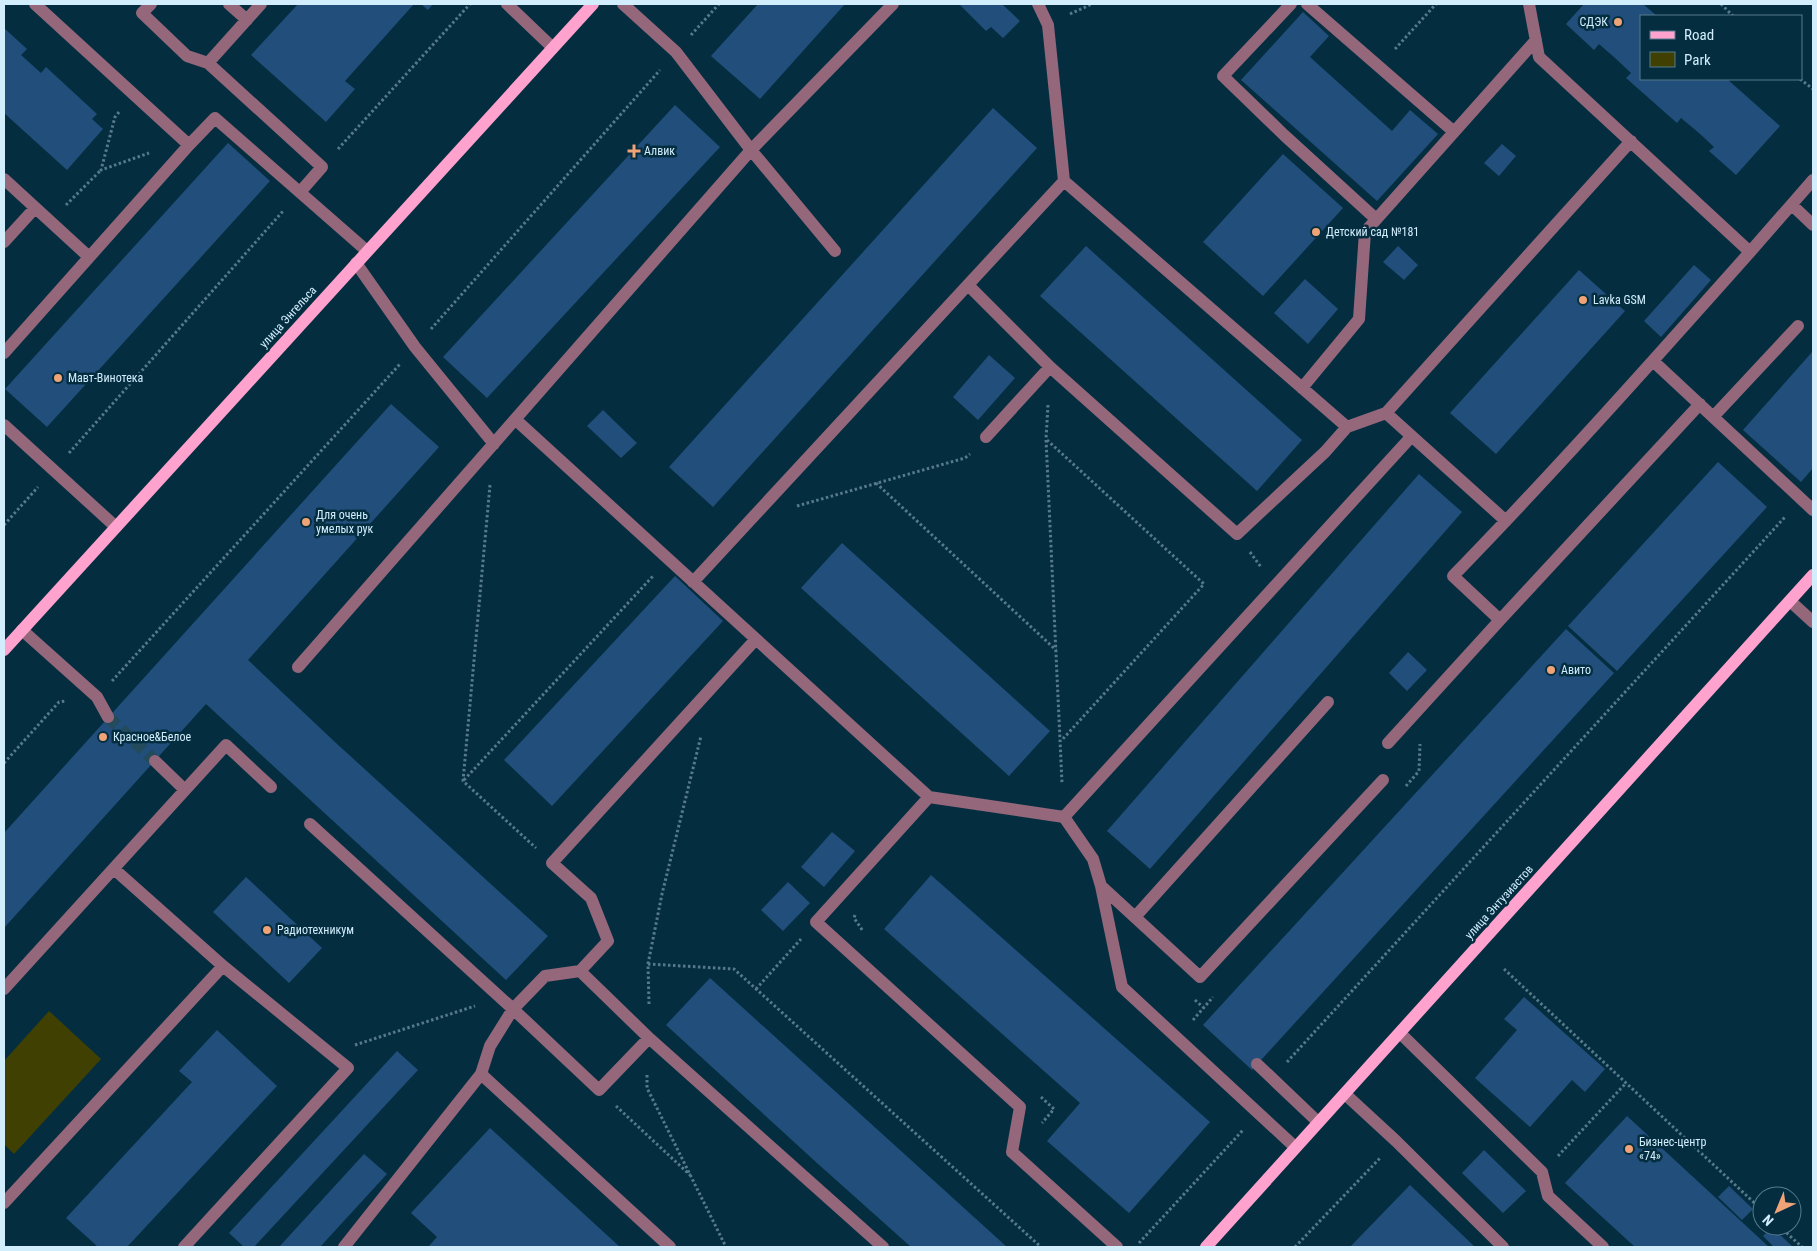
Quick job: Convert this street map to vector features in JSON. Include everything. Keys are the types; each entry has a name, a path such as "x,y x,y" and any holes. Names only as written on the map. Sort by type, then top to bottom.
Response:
{"main road":[{"name":"улица Энгельса","path":"4,650 592,4"},
{"name":"улица Энтузиастов","path":"1206,1247 1813,575"}],"lane":[{"path":"35,4 189,144"},
{"path":"151,4 142,13 187,56 208,63 322,167 300,191"},
{"path":"229,4 247,20"},
{"path":"208,63 261,4"},
{"path":"507,4 552,47"},
{"path":"624,4 676,52 751,150 835,250"},
{"path":"298,667 751,150 893,4"},
{"path":"1038,4 1048,25 1064,181 1347,427"},
{"path":"1291,4 1223,76 1376,219"},
{"path":"1307,4 1453,131"},
{"path":"1529,4 1539,57 1750,252"},
{"path":"1302,388 1359,318 1365,232 1536,40"},
{"path":"4,353 189,144 215,118 367,251"},
{"path":"968,285 1050,367 1237,534 1325,452 1347,427 1386,413 1631,141"},
{"path":"4,180 89,257"},
{"path":"1500,620 1453,576 1653,361 1813,180"},
{"path":"693,582 1064,181"},
{"path":"1792,205 1813,225"},
{"path":"4,242 35,208"},
{"path":"356,263 415,347 494,444"},
{"path":"1713,417 1798,326"},
{"path":"1653,361 1813,510"},
{"path":"986,437 1050,367"},
{"path":"1388,743 1700,404"},
{"path":"1386,413 1506,521"},
{"path":"516,420 929,797 1064,817 1093,859 1101,886 1122,987 1295,1147"},
{"path":"4,426 54,469 116,527"},
{"path":"1064,817 1411,437"},
{"path":"1790,601 1813,622"},
{"path":"22,630 97,697 108,717"},
{"path":"344,1247 481,1074 490,1046 513,1009 545,976 580,971 608,941 591,898 552,863 756,639"},
{"path":"1135,917 1328,702"},
{"path":"4,989 226,745 271,787"},
{"path":"154,761 185,790"},
{"path":"1101,886 1200,978 1384,780"},
{"path":"929,797 816,922 1020,1107 1012,1152 1116,1247"},
{"path":"310,824 599,1090 649,1038"},
{"path":"114,869 223,966 348,1068 184,1247"},
{"path":"4,1203 223,966"},
{"path":"580,971 649,1038 883,1247"},
{"path":"1400,1032 1542,1172 1548,1196 1603,1247"},
{"path":"1256,1064 1318,1122"},
{"path":"481,1074 670,1247"},
{"path":"1345,1094 1396,1141 1503,1247"}],"path":[{"path":"322,167 470,4"},
{"path":"4,763 59,702 97,697 415,347 719,4"},
{"path":"1396,49 1436,4"},
{"path":"1721,4 1732,15"},
{"path":"1801,80 1813,89"},
{"path":"100,170 115,117 134,95"},
{"path":"50,221 100,170 156,151 174,131"},
{"path":"4,525 300,191"},
{"path":"1050,367 1046,439 1064,817"},
{"path":"791,507 965,458 986,437"},
{"path":"1046,439 1204,584 1060,742"},
{"path":"876,483 1056,651"},
{"path":"463,781 490,484"},
{"path":"1281,1088 1287,1082 1284,1065 1802,499"},
{"path":"1237,534 1275,586"},
{"path":"463,781 669,559"},
{"path":"702,732 662,894 648,964 649,1038 646,1088 726,1247"},
{"path":"1405,786 1418,772 1420,734"},
{"path":"463,781 552,863"},
{"path":"856,911 854,918 868,937"},
{"path":"756,989 816,922"},
{"path":"648,964 734,969 1041,1247"},
{"path":"1504,969 1752,1201"},
{"path":"1195,1022 1193,1019 1217,993"},
{"path":"331,1053 501,998"},
{"path":"1542,1172 1626,1083"},
{"path":"599,1090 692,1177"},
{"path":"1038,1127 1054,1109 1040,1096"},
{"path":"1135,1247 1258,1113"},
{"path":"1295,1247 1396,1141"},
{"path":"1790,1236 1802,1247"}],"green space":[{"path":"49,1011 101,1059 14,1154 4,1144 4,1061"}],"building":[{"path":"298,4 414,4 345,81 355,89 326,122 251,55"},
{"path":"421,4 433,4 428,10"},
{"path":"758,4 845,4 760,99 711,56"},
{"path":"959,4 1002,4 1020,21 1003,38 991,27 986,31"},
{"path":"1584,4 1643,4 1656,15 1640,15 1640,80 1728,80 1780,126 1736,175 1709,151 1714,147 1699,133 1681,118 1677,123 1626,78 1631,73 1615,58 1599,44 1594,50 1566,24"},
{"path":"1303,12 1329,36 1310,57 1392,131 1410,110 1438,134 1377,201 1241,80"},
{"path":"4,28 27,49 21,55 41,73 46,67 97,114 92,119 103,129 67,170 4,113"},
{"path":"675,105 720,147 487,398 443,357"},
{"path":"993,108 1037,148 713,507 669,467"},
{"path":"228,143 270,181 47,427 5,389"},
{"path":"1502,144 1516,156 1499,176 1484,163"},
{"path":"1283,154 1343,208 1263,296 1203,242"},
{"path":"1086,246 1302,440 1257,491 1040,296"},
{"path":"1398,246 1418,265 1404,280 1383,262"},
{"path":"1694,265 1711,280 1661,337 1644,321"},
{"path":"1579,270 1625,311 1496,454 1450,413"},
{"path":"1305,279 1338,309 1308,344 1274,313"},
{"path":"1813,351 1813,468 1801,482 1743,430"},
{"path":"989,355 1015,378 978,420 953,397"},
{"path":"391,404 439,447 248,660 336,743 548,936 506,980 206,704 4,928 4,833"},
{"path":"603,410 637,443 621,458 587,426"},
{"path":"1718,462 1767,507 1617,671 1568,626"},
{"path":"1419,474 1462,512 1150,869 1107,831"},
{"path":"842,543 1050,731 1009,776 801,588"},
{"path":"675,576 723,621 552,806 504,760"},
{"path":"1566,629 1614,673 1252,1070 1203,1025"},
{"path":"1408,652 1427,670 1407,691 1389,673"},
{"path":"832,832 855,851 824,887 801,867"},
{"path":"931,875 1210,1122 1129,1213 1047,1141 1080,1103 884,929"},
{"name":"Радиотехникум","path":"246,877 322,948 289,983 213,912"},
{"path":"788,882 810,903 783,931 761,910"},
{"path":"710,978 1007,1247 911,1247 817,1163 666,1025"},
{"path":"1524,997 1605,1069 1585,1092 1572,1080 1530,1127 1475,1078 1517,1030 1504,1019"},
{"path":"217,1030 277,1086 127,1247 98,1247 66,1218 192,1082 179,1071"},
{"path":"397,1051 418,1070 254,1247 244,1247 229,1233"},
{"name":"Бизнес-центр «74»","path":"1627,1116 1752,1231 1752,1236 1757,1236 1769,1247 1635,1247 1565,1183"},
{"path":"490,1128 620,1247 428,1247 437,1237 411,1213"},
{"path":"1484,1150 1526,1191 1503,1213 1462,1173"},
{"path":"364,1154 387,1174 320,1247 279,1247"},
{"path":"1410,1185 1475,1247 1350,1247"},
{"path":"1729,1186 1752,1210 1742,1220 1718,1197"},
{"path":"1763,1236 1781,1236 1793,1247 1774,1247"}],"tunnel":[{"path":"108,717 155,761"}],"place":[{"name":"СДЭК","path":"1618,22"},
{"name":"Алвик","path":"634,151"},
{"name":"Детский сад №181","path":"1316,232"},
{"name":"Lavka GSM","path":"1583,300"},
{"name":"Мавт-Винотека","path":"58,378"},
{"name":"Для очень умелых рук","path":"306,522"},
{"name":"Авито","path":"1551,670"},
{"name":"Красное&Белое","path":"103,737"},
{"name":"Радиотехникум","path":"267,930"},
{"name":"Бизнес-центр «74»","path":"1629,1149"}]}
